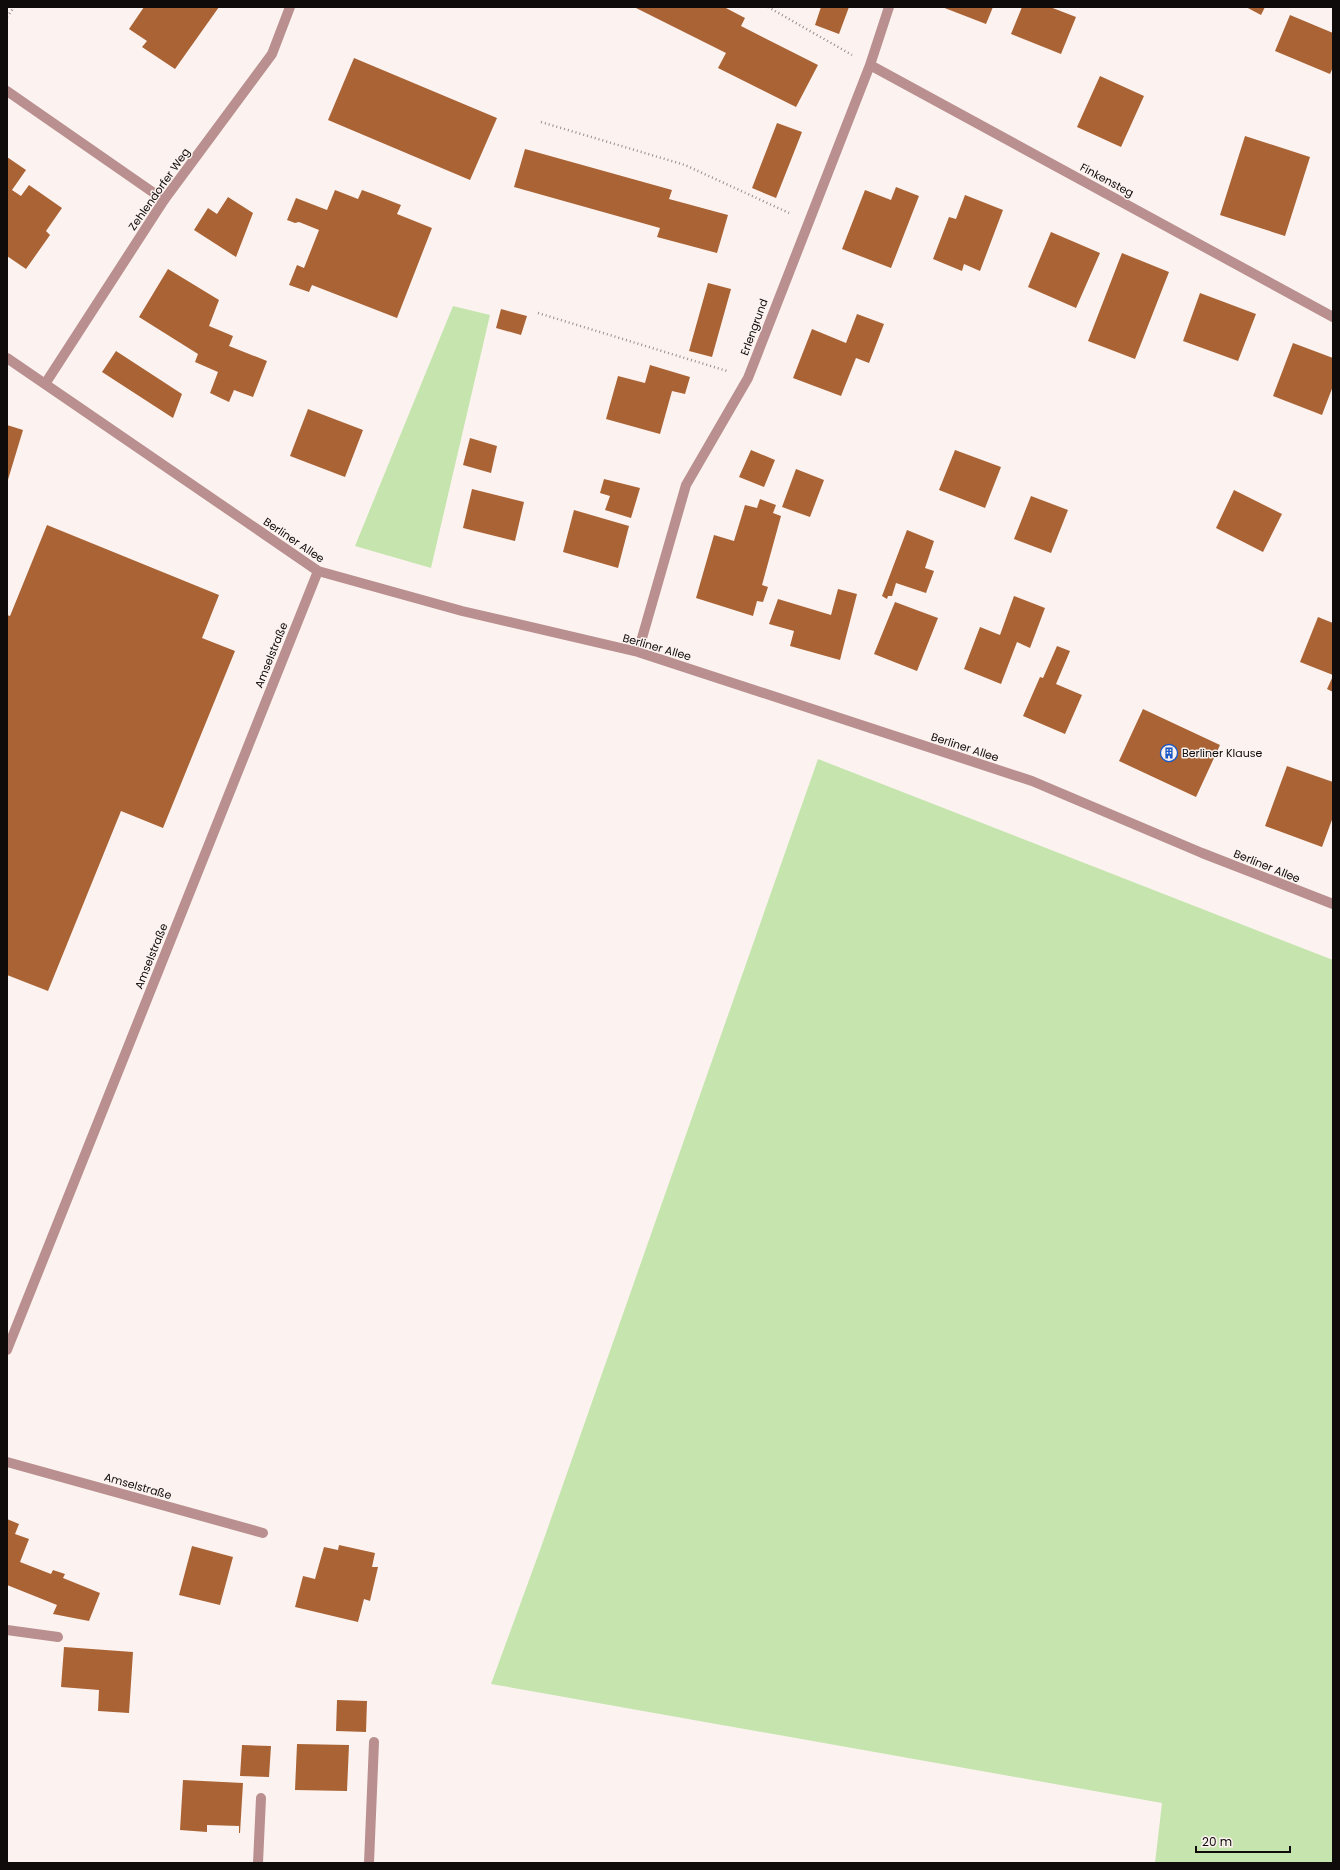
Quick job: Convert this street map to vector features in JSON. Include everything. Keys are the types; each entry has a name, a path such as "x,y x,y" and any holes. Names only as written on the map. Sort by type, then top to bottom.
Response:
{"street":[{"name":"Zehlendorfer Weg","path":"45,384 164,200 272,54 290,7"},
{"name":"Erlengrund","path":"638,652 686,485 748,378 870,65 889,7"},
{"name":"Finkensteg","path":"870,65 1333,317"},
{"path":"7,91 164,200"},
{"name":"Berliner Allee","path":"7,358 318,571 469,613 638,652 1032,781 1202,853 1333,904"},
{"name":"Amselstraße","path":"7,1350 318,571"},
{"name":"Amselstraße","path":"7,1462 263,1533"},
{"path":"7,1630 58,1637"},
{"path":"369,1863 374,1742"},
{"path":"258,1863 261,1798"}],"path":[{"path":"7,17 14,7"},
{"path":"768,7 870,65"},
{"path":"541,122 685,165 808,221"},
{"path":"538,313 748,378"}],"green space":[{"path":"453,306 490,315 431,568 355,546"},
{"path":"818,759 1333,960 1333,1863 1155,1863 1162,1803 491,1684 540,1550"}],"building":[{"path":"144,7 219,7 175,69 142,47 147,41 129,29"},
{"path":"634,7 724,7 745,18 741,26 818,65 796,107 718,68 726,53"},
{"path":"821,7 849,7 839,34 815,25"},
{"path":"942,7 993,7 986,24"},
{"path":"1022,7 1050,7 1076,17 1061,54 1011,34"},
{"path":"1246,7 1265,7 1261,15"},
{"path":"1290,15 1333,33 1333,67 1330,74 1275,51"},
{"path":"354,58 497,118 470,180 328,120"},
{"path":"1100,76 1144,96 1121,147 1077,127"},
{"path":"777,123 802,132 776,198 752,188"},
{"path":"1245,136 1310,157 1285,236 1220,215"},
{"path":"525,149 672,190 669,199 728,215 717,253 657,237 660,228 514,187"},
{"path":"7,157 26,170 12,190 21,196 29,185 62,208 46,231 50,235 26,269 7,256"},
{"path":"896,187 919,196 891,268 842,249 865,190 891,200"},
{"path":"335,190 358,199 362,190 373,194 401,205 397,214 432,228 397,318 312,285 309,292 289,285 297,265 304,268 319,230 299,222 295,223 287,220 296,198 327,210"},
{"path":"965,195 1003,210 980,271 964,264 962,271 933,259 949,217 956,219"},
{"path":"228,197 253,213 236,257 194,230 208,208 217,214"},
{"path":"1051,232 1100,253 1076,308 1028,287"},
{"path":"1122,253 1169,272 1135,359 1088,341"},
{"path":"168,269 219,300 209,326 233,336 229,346 267,361 253,397 234,390 229,402 210,393 218,372 195,362 198,354 139,317"},
{"path":"708,283 731,289 712,357 689,351"},
{"path":"1200,293 1256,314 1238,361 1183,341"},
{"path":"501,309 527,316 521,335 496,328"},
{"path":"857,314 884,324 869,363 856,358 841,396 793,378 812,329 846,343"},
{"path":"1293,343 1333,358 1333,386 1322,415 1273,396"},
{"path":"116,351 182,394 173,418 102,372"},
{"path":"650,365 690,377 685,394 672,391 660,434 606,419 618,376 645,383"},
{"path":"308,409 363,430 345,477 290,456"},
{"path":"7,425 23,430 7,483"},
{"path":"470,438 497,446 491,473 463,465"},
{"path":"751,450 775,460 764,487 739,477"},
{"path":"955,450 1001,467 985,508 939,490"},
{"path":"796,469 824,480 810,517 782,507"},
{"path":"604,479 640,488 631,518 605,510 610,496 600,493"},
{"path":"472,489 524,502 515,541 463,528"},
{"path":"1234,490 1282,514 1263,552 1216,528"},
{"path":"1031,496 1068,510 1051,553 1014,539"},
{"path":"760,499 776,505 773,513 781,516 762,585 768,587 763,602 757,601 753,616 696,598 714,535 734,541 745,505 757,508"},
{"path":"574,510 629,526 618,568 563,552"},
{"path":"47,525 219,595 202,638 235,651 163,828 121,811 48,991 7,975 7,615 10,616"},
{"path":"907,530 934,541 925,568 934,571 926,593 896,583 892,596 888,596 887,599 882,596"},
{"path":"838,589 857,594 840,660 790,646 794,631 769,624 778,599 831,615"},
{"path":"1014,596 1045,608 1030,648 1017,642 1001,684 964,669 980,627 1000,635"},
{"path":"895,602 938,618 917,671 874,654"},
{"path":"1318,617 1333,623 1333,675 1300,662"},
{"path":"1057,646 1070,651 1056,684 1082,695 1065,734 1023,716 1040,677 1043,678"},
{"path":"1333,676 1333,692 1327,689"},
{"name":"Berliner Klause","path":"1143,709 1220,745 1196,797 1119,761"},
{"path":"1287,766 1333,782 1333,817 1322,847 1265,826"},
{"path":"7,1519 19,1524 15,1534 29,1539 20,1562 51,1574 53,1570 65,1574 63,1578 100,1593 89,1621 53,1614 57,1605 7,1585"},
{"path":"339,1545 375,1553 372,1567 378,1567 370,1601 364,1599 358,1622 295,1607 303,1576 315,1579 324,1547 338,1550"},
{"path":"192,1546 233,1557 220,1605 179,1595"},
{"path":"64,1647 133,1652 129,1713 98,1711 99,1690 61,1687"},
{"path":"337,1700 367,1701 366,1732 336,1731"},
{"path":"297,1744 349,1745 347,1791 295,1790"},
{"path":"242,1745 271,1746 269,1777 240,1776"},
{"path":"183,1780 243,1783 240,1833 239,1826 207,1825 207,1832 180,1830"}],"place":[{"name":"Berliner Klause","path":"1169,753"}]}
